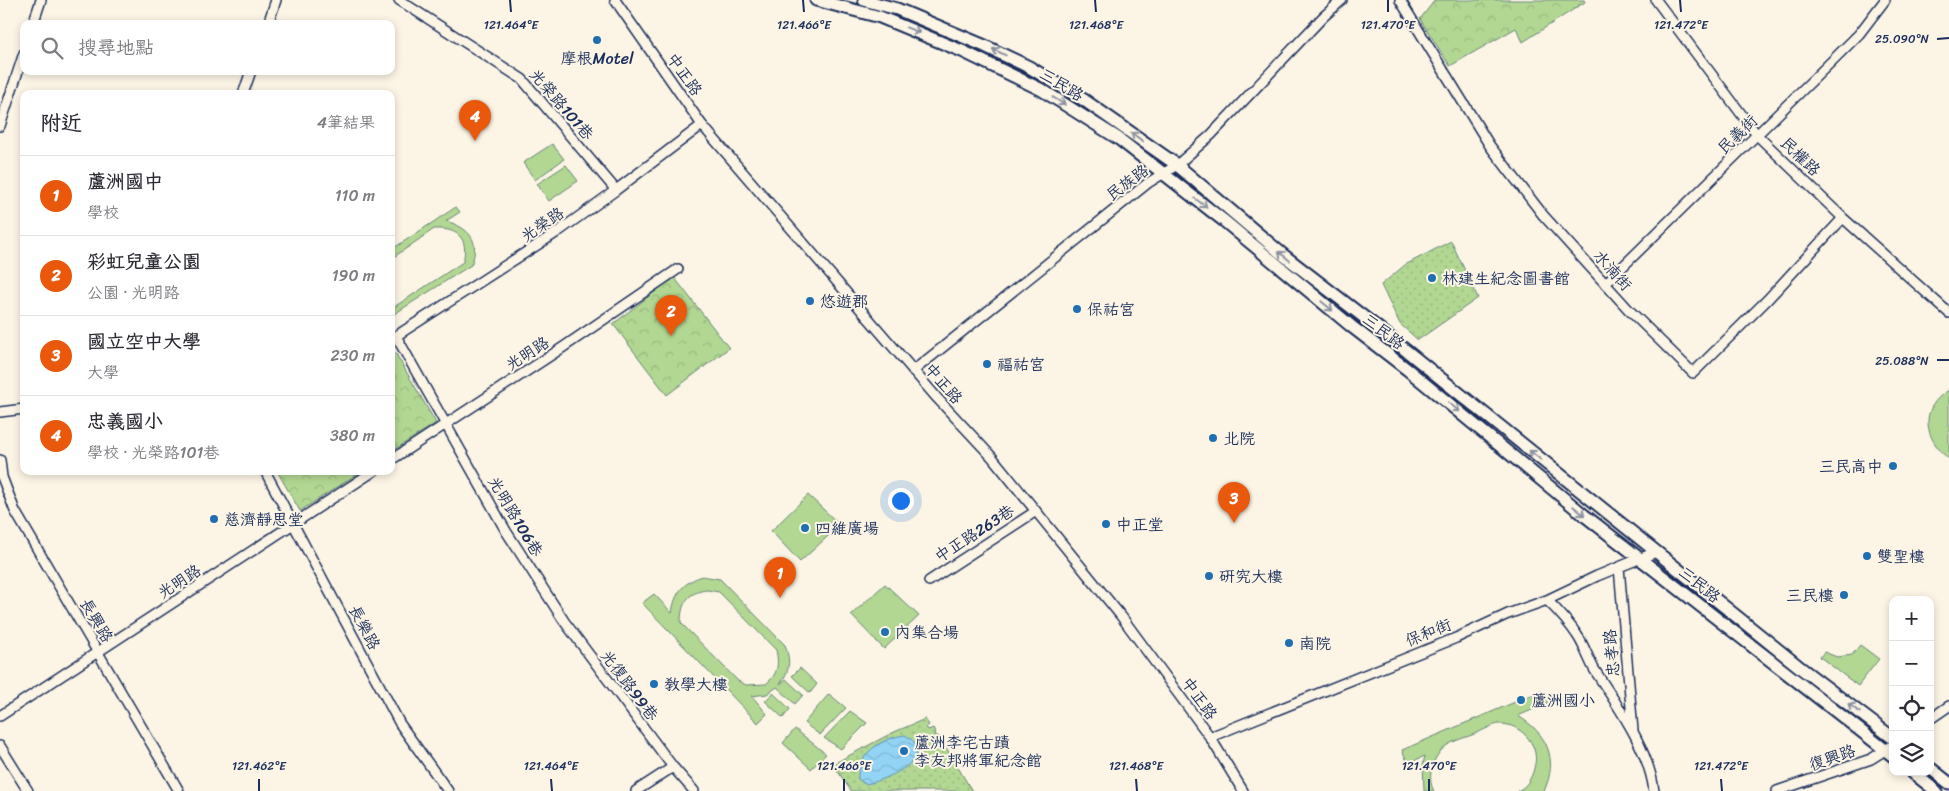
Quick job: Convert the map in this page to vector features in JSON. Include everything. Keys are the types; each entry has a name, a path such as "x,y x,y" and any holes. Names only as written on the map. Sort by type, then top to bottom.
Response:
{"main road":[{"name":"三民路","path":"816,0 880,18 962,50 1042,90 1119,139 1223,220 1350,326 1408,370 1577,509 1889,749"},
{"name":"三民路","path":"864,0 884,2 1029,67 1084,100 1177,165 1282,254 1378,328 1624,528 1802,669 1889,735"},
{"path":"1934,771 1949,783"},
{"path":"1917,776 1936,791"}],"street":[{"path":"34,20 41,0"},
{"path":"269,20 276,0"},
{"name":"光榮路101巷","path":"399,0 522,79 616,190"},
{"name":"中正路","path":"616,0 702,125 913,371 992,457 1122,616 1210,737 1243,791"},
{"name":"民族路","path":"913,371 1148,183 1177,165 1211,135 1323,17 1342,0"},
{"name":"水湳街","path":"1400,0 1490,146 1543,215 1605,284 1692,373 1767,300 1843,218"},
{"name":"民權路","path":"1656,0 1757,135 1843,218 1949,314"},
{"name":"民義街","path":"1605,284 1859,34 1885,0"},
{"path":"880,18 884,2"},
{"path":"0,126 20,65"},
{"path":"245,90 250,75"},
{"name":"光榮路","path":"395,336 559,231 702,125"},
{"name":"光明路","path":"395,457 678,269"},
{"name":"光明路106巷","path":"395,339 506,530 564,621"},
{"path":"0,412 20,410"},
{"name":"長興路","path":"0,460 2,476 15,511 179,791"},
{"name":"長樂路","path":"267,475 400,724 448,791"},
{"name":"光明路","path":"0,716 368,475"},
{"name":"中正路263巷","path":"929,581 1036,511"},
{"name":"保和街","path":"1210,737 1456,638 1508,614 1547,600 1656,552"},
{"name":"忠孝路","path":"1619,567 1634,736"},
{"name":"忠孝路","path":"1547,600 1562,614 1577,636 1634,736 1652,773 1654,791"},
{"name":"光復路99巷","path":"564,621 673,768 694,791"},
{"path":"1934,716 1949,706"},
{"path":"0,746 28,791"},
{"name":"復興路","path":"1777,791 1855,765 1889,750"},
{"path":"636,791 673,768"}],"green space":[{"path":"1435,0 1584,0 1585,2 1523,42 1516,28 1450,66 1420,19"},
{"path":"552,144 564,159 535,180 523,163"},
{"path":"566,165 578,181 549,201 537,184"},
{"path":"456,207 460,212 446,221 467,231 474,242 475,249 471,265 395,313 395,306 463,262 464,247 460,236 450,230 434,229 395,256 395,247"},
{"path":"1451,241 1478,298 1418,340 1400,324 1381,285 1405,265"},
{"path":"674,277 729,348 667,395 613,324"},
{"path":"395,354 396,354 436,423 395,449"},
{"path":"1949,390 1949,459 1934,442 1928,424 1932,406 1939,397"},
{"path":"279,475 356,475 300,511"},
{"name":"四維廣場","path":"808,495 840,525 800,562 771,531"},
{"path":"702,576 720,579 785,645 788,666 780,684 786,679 803,695 795,704 777,687 767,694 752,696 767,714 758,723 642,603 654,594 672,613 675,599 681,589","holes":["707,590 719,592 776,650 777,669 773,677 766,684 746,685 738,681 681,623 682,610 690,596"]},
{"name":"內集合場","path":"885,584 919,616 884,649 851,615"},
{"path":"1860,645 1879,659 1858,686 1820,657 1824,652 1837,657 1852,655"},
{"path":"800,668 817,684 810,693 792,676"},
{"path":"1541,691 1548,703 1518,716 1536,730 1548,748 1550,768 1544,791 1517,791 1527,784 1531,776 1535,764 1534,749 1531,742 1520,731 1514,727 1499,724 1457,740 1441,750 1432,767 1431,779 1434,791 1424,791 1423,764 1425,756 1408,763 1402,750"},
{"path":"773,693 790,709 783,718 765,701"},
{"path":"829,694 846,708 820,735 804,723"},
{"path":"850,711 867,723 841,749 824,738"},
{"name":"蘆洲李宅古蹟 李友邦將軍紀念館","path":"925,719 929,725 926,727 928,730 933,728 936,733 934,735 940,737 972,791 851,791 833,764 892,733"},
{"path":"795,729 826,754 811,769 783,743"}],"water":[{"path":"905,735 915,743 917,751 914,759 906,767 874,782 865,784 858,779 862,762 872,748 888,739"}],"place":[{"name":"摩根Motel","path":"597,40"},
{"name":"忠義國小","path":"475,141"},
{"name":"林建生紀念圖書館","path":"1432,278"},
{"name":"悠遊郡","path":"810,301"},
{"name":"保祐宮","path":"1077,309"},
{"name":"彩虹兒童公園","path":"671,336"},
{"name":"福祐宮","path":"987,364"},
{"name":"北院","path":"1213,438"},
{"name":"三民高中","path":"1893,466"},
{"name":"慈濟靜思堂","path":"214,519"},
{"name":"國立空中大學","path":"1234,523"},
{"name":"中正堂","path":"1106,524"},
{"name":"四維廣場","path":"805,528"},
{"name":"雙聖樓","path":"1867,556"},
{"name":"研究大樓","path":"1209,576"},
{"name":"三民樓","path":"1844,595"},
{"name":"蘆洲國中","path":"780,598"},
{"name":"內集合場","path":"885,632"},
{"name":"南院","path":"1289,643"},
{"name":"教學大樓","path":"654,684"},
{"name":"蘆洲國小","path":"1521,700"},
{"name":"蘆洲李宅古蹟 李友邦將軍紀念館","path":"904,751"}]}
